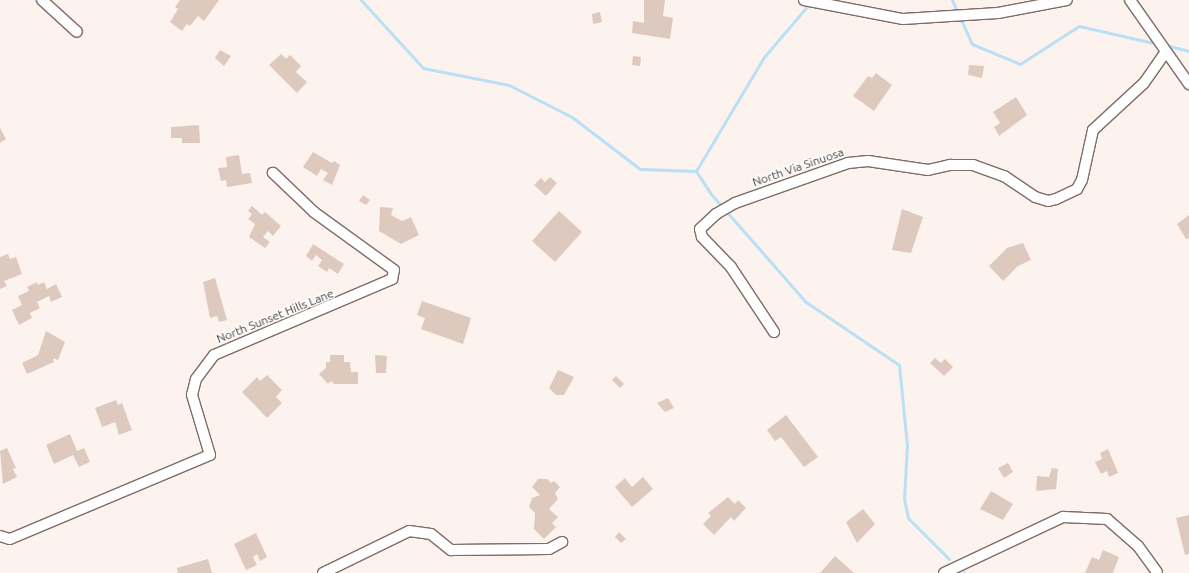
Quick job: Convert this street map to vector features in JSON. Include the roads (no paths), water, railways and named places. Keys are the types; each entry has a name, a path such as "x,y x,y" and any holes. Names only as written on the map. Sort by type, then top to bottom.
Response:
{"street":[{"path":"42,0 77,32"},
{"path":"804,0 903,19 998,13 1067,0"},
{"path":"1130,0 1165,53 1189,84"},
{"name":"North Via Sinuosa","path":"774,332 731,267 702,238 700,229 716,214 735,203 848,163 868,161 928,170 950,165 973,165 1004,176 1035,197 1048,201 1056,200 1077,189 1082,180 1093,130 1144,83 1165,53"},
{"name":"North Sunset Hills Lane","path":"0,536 10,539 210,455 192,395 196,379 214,355 392,280 394,270 314,212 273,173"},
{"path":"944,573 1063,517 1107,519 1138,546 1157,572"},
{"path":"323,573 409,531 430,534 451,550 458,551 549,549 562,542"}],"waterway":[{"path":"361,0 423,68 509,85 572,117 640,169 696,171 711,194 806,302 899,365 907,445 904,498 908,518 949,559"},
{"path":"952,0 972,44 1020,64 1079,26 1158,44"},
{"path":"696,171 764,57 810,3"},
{"path":"1165,45 1189,51"}]}
